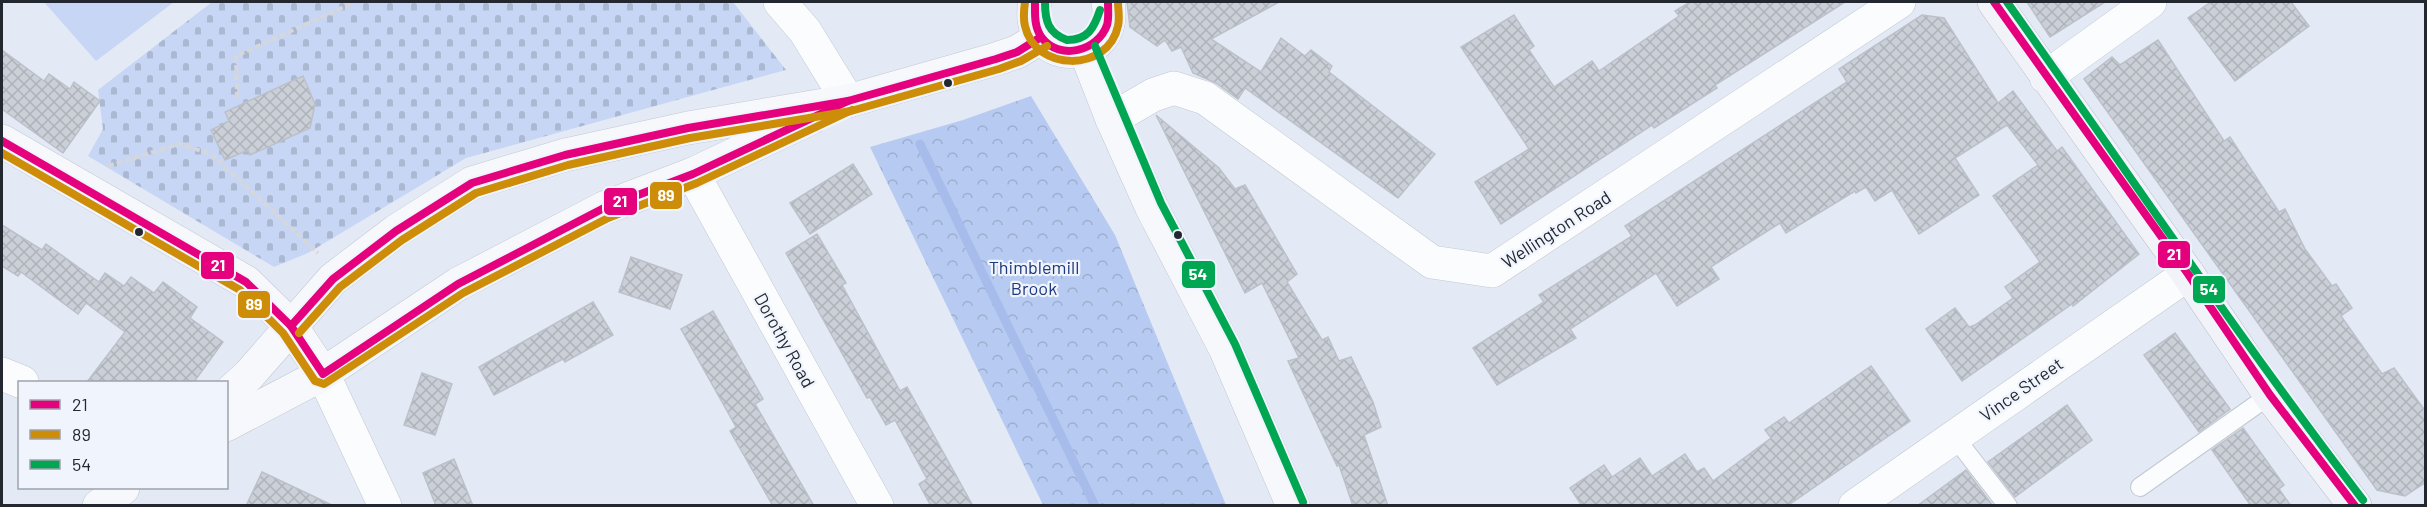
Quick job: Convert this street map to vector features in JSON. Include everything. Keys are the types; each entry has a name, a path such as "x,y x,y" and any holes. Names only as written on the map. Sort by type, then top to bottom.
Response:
{"main road":[{"path":"1994,2 2188,274 2270,395 2355,506"}],"street":[{"path":"780,2 805,31 848,101"},
{"path":"1035,2 1034,20 1041,37 1061,51 1085,50 1095,44 1108,25 1108,2"},
{"name":"Wellington Road","path":"1112,119 1153,95 1174,88 1205,98 1432,262 1492,271 1899,2"},
{"path":"2046,77 2150,2"},
{"path":"228,394 249,375 333,279 396,231 472,183 565,155 688,128 848,101 1017,52 1041,37"},
{"path":"1085,50 1112,119 1152,208 1225,348 1293,506"},
{"path":"228,424 323,374 458,284 604,208 693,174 848,101"},
{"path":"2,141 246,282 291,326 323,374 385,506"},
{"name":"Dorothy Road","path":"693,174 877,506"},
{"name":"Vince Street","path":"1855,506 1953,435 2188,274"},
{"path":"2,374 20,381"},
{"path":"99,506 122,489"}],"lane":[{"path":"2140,488 2270,395"},
{"path":"1953,435 2008,506"}],"path":[{"path":"237,98 236,56 355,2"},
{"path":"101,168 179,144 211,154 324,258"}],"green space":[{"path":"44,2 174,2 96,61"},
{"path":"212,2 733,2 786,70 466,158 308,253 274,267 88,156 103,129 98,90"},
{"name":"Thimblemill Brook","path":"1031,96 1115,235 1226,505 1043,505 870,147 963,120"}],"building":[{"path":"1127,2 1279,2 1211,39 1261,72 1281,38 1305,56 1311,50 1332,66 1329,72 1435,154 1398,198 1245,88 1238,99 1216,83 1193,73 1181,47 1172,51 1165,40 1157,46 1130,27"},
{"path":"1690,2 1845,2 1715,85 1717,88 1654,128 1652,125 1501,224 1475,182 1529,149 1461,47 1514,15 1534,46 1529,50 1554,87 1592,61 1599,71 1679,16 1675,11"},
{"path":"2027,2 2105,2 2050,37"},
{"path":"2211,2 2291,2 2309,26 2235,81 2188,18"},
{"path":"1922,15 1944,18 1998,103 2013,91 2057,151 2062,147 2139,254 2073,306 2072,304 1962,381 1926,329 1955,308 1969,327 1975,325 2013,298 2005,287 2040,262 1993,196 2038,165 2007,125 1955,158 1979,195 1919,234 1892,190 1875,201 1866,187 1856,193 1855,191 1786,233 1780,223 1711,267 1719,279 1677,306 1656,273 1570,329 1576,338 1497,385 1473,348 1544,302 1539,295 1632,236 1625,226 1847,82 1839,69"},
{"path":"2158,40 2224,141 2230,137 2279,212 2285,209 2305,249 2332,286 2336,284 2352,308 2341,316 2382,374 2394,368 2426,412 2426,482 2405,496 2377,490 2084,79 2112,57 2120,65"},
{"path":"2,50 44,81 49,74 70,89 74,82 100,101 63,153 2,109"},
{"path":"303,76 315,104 310,128 250,155 248,150 225,160 211,130 229,121 225,112"},
{"path":"1156,115 1219,168 1235,189 1245,185 1297,274 1287,282 1322,340 1328,337 1339,361 1351,357 1373,402 1381,427 1364,435 1388,506 1353,506 1339,465 1337,466 1288,361 1299,358 1262,283 1245,293"},
{"path":"853,164 872,194 810,234 790,203"},
{"path":"2,225 42,250 46,244 99,282 105,273 124,286 131,277 154,293 163,282 197,307 190,318 223,342 195,381 88,381 125,332 86,303 78,314 21,272 18,276 2,266"},
{"path":"817,234 846,283 842,285 900,391 907,387 973,506 931,506 919,484 927,479 895,420 886,425 870,397 867,398 786,253"},
{"path":"631,257 682,275 670,309 619,292"},
{"path":"593,302 613,335 565,362 563,359 494,395 479,367"},
{"path":"713,311 763,399 755,404 814,506 773,506 730,431 736,427 681,329"},
{"path":"2175,333 2230,409 2199,432 2144,355"},
{"path":"1871,366 1910,421 1787,506 1582,506 1570,488 1604,465 1612,477 1640,458 1652,476 1685,454 1697,472 1704,468 1713,481 1771,438 1765,430 1784,417 1789,423"},
{"path":"422,373 452,384 435,435 404,425"},
{"path":"2067,405 2092,440 2015,497 1988,462"},
{"path":"2243,428 2284,485 2279,489 2291,506 2251,506 2212,450"},
{"path":"454,459 473,506 436,506 423,473"},
{"path":"1966,470 1993,506 1917,506"},
{"path":"262,472 334,506 246,506"}],"waterway":[{"name":"Thimblemill Brook","path":"920,144 1095,506"}],"transit line":[{"name":"89","path":"1025,2 1024,23 1031,41 1042,52 1056,59 1072,61 1087,59 1101,52 1112,41 1119,23 1118,2"},
{"name":"21","path":"1035,2 1036,25 1039,34 1050,45 1068,51 1087,47 1102,34 1108,23 1108,2"},
{"name":"54","path":"1045,2 1049,26 1056,34 1067,40 1080,38 1089,32 1100,10"},
{"name":"21","path":"1994,2 2188,274 2270,395 2355,506"},
{"name":"54","path":"2007,2 2227,315 2363,500"},
{"name":"21","path":"291,326 333,279 396,231 472,183 565,155 688,128 848,101 996,59 1017,52 1041,37"},
{"name":"89","path":"299,333 340,287 402,240 476,193 568,165 690,138 851,111 999,69 1021,61 1047,46"},
{"name":"54","path":"1095,46 1161,203 1235,344 1303,502"},
{"name":"21","path":"2,141 246,282 291,326 323,374 458,284 604,208 693,174 848,101"},
{"name":"89","path":"2,153 240,290 283,333 315,381 324,384 463,293 608,218 697,183 852,110"}]}
